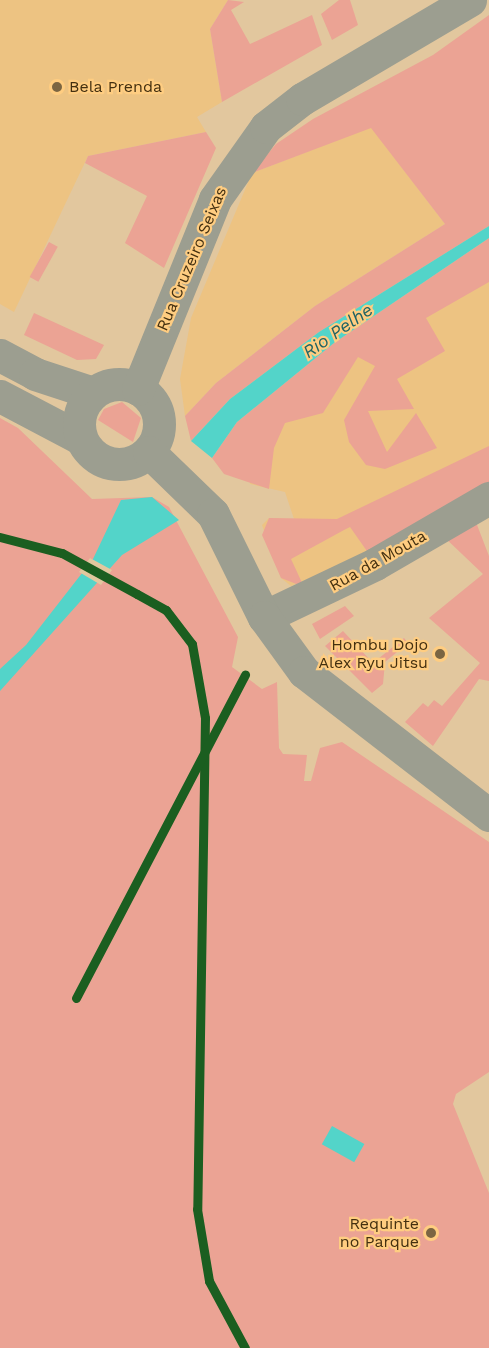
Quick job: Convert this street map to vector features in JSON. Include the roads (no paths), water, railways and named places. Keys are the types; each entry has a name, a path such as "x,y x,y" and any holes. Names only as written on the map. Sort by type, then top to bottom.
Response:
{"street":[{"name":"Rua Cruzeiro Seixas","path":"138,389 215,199 266,127 302,99 470,0"},
{"path":"0,355 35,374 93,393"},
{"path":"0,396 80,438 105,462 128,464 149,452 157,440 157,411 138,389 115,384 93,393 79,415 80,438"},
{"path":"149,452 213,514 264,616 304,672 330,696 489,815"},
{"name":"Rua da Mouta","path":"264,616 318,595 489,498"}],"water":[{"name":"Rio Pelhe","path":"489,226 489,238 334,343 237,422 212,458 191,441 230,399 319,332"},
{"path":"152,497 179,520 122,555 0,691 0,669 26,645 93,559 121,500"},
{"path":"332,1126 364,1144 354,1162 322,1144"}],"place":[{"name":"Bela Prenda","path":"57,87"},
{"name":"Hombu Dojo Alex Ryu Jitsu","path":"440,654"},
{"name":"Requinte no Parque","path":"431,1233"}]}
